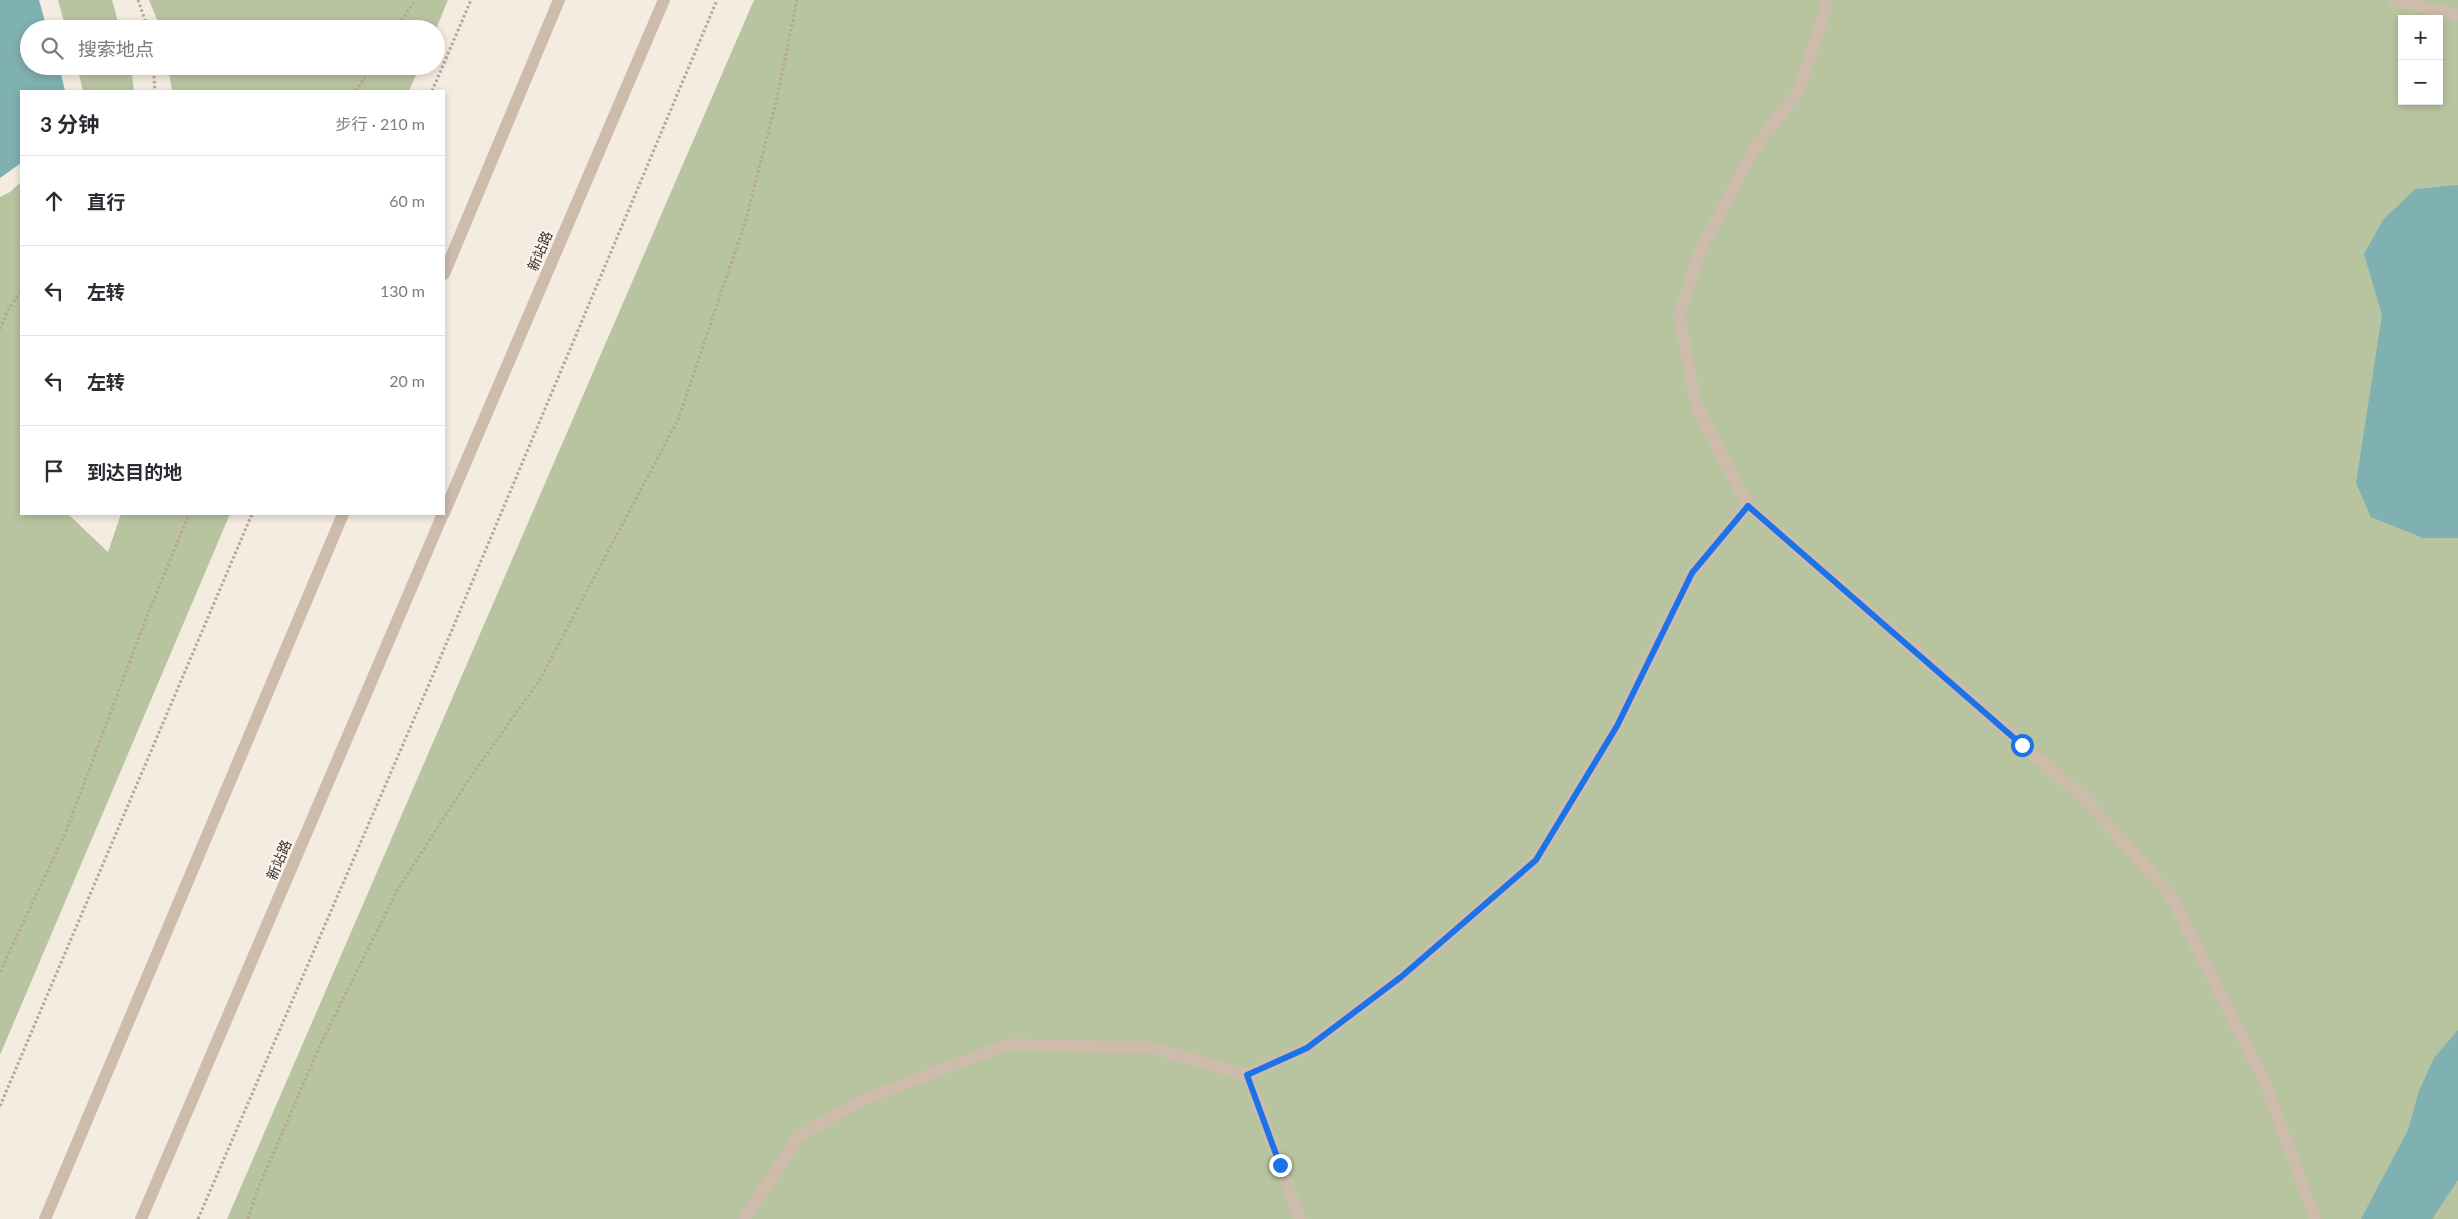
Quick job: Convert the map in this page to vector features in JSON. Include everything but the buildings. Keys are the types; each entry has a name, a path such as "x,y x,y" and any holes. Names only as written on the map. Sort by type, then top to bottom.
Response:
{"street":[{"path":"445,272 560,0"},
{"name":"新站路","path":"445,511 664,0"},
{"path":"1825,0 1826,8 1798,92 1756,146 1700,250 1679,315 1696,405 1748,506 2082,797 2169,893 2266,1085 2314,1219"},
{"path":"2393,0 2458,15"},
{"path":"744,1219 799,1136 865,1099 1009,1044 1152,1048 1247,1075 1307,1048 1401,977 1536,860 1617,726 1692,573 1748,506"},
{"path":"45,1219 343,515"},
{"name":"新站路","path":"141,1219 443,515"},
{"path":"1247,1075 1300,1219"}],"path":[{"path":"138,0 145,20"},
{"path":"402,20 415,0"},
{"path":"445,61 471,0"},
{"path":"198,1219 433,675 717,0"},
{"path":"248,1219 256,1194 321,1043 398,889 469,779 539,681 678,420 745,223 776,102 797,0"},
{"path":"153,75 155,90"},
{"path":"357,90 366,75"},
{"path":"432,90 439,75"},
{"path":"0,329 8,310 20,292"},
{"path":"0,972 65,834 145,621 189,515"},
{"path":"0,1106 252,515"}],"green space":[{"path":"58,0 112,0 118,20 64,20"},
{"path":"149,0 448,0 440,20 157,20"},
{"path":"754,0 2458,0 2458,1219 227,1219"},
{"path":"79,75 132,75 134,90 83,90"},
{"path":"169,75 416,75 409,90 172,90"},
{"path":"20,183 20,515 69,515 108,552 121,515 230,515 0,1055 0,197 10,192"}],"water":[{"path":"0,0 39,0 45,20 20,20 20,75 61,75 65,90 20,90 20,164 0,178"},
{"path":"2458,185 2458,538 2423,538 2371,517 2356,483 2382,315 2364,254 2383,220 2415,189"},
{"path":"2458,1030 2458,1180 2432,1219 2361,1219 2408,1130 2419,1091 2434,1058"}],"route":[{"path":"1280,1165 1247,1075 1307,1048 1401,977 1536,860 1617,726 1692,573 1748,506 2022,745"}]}
